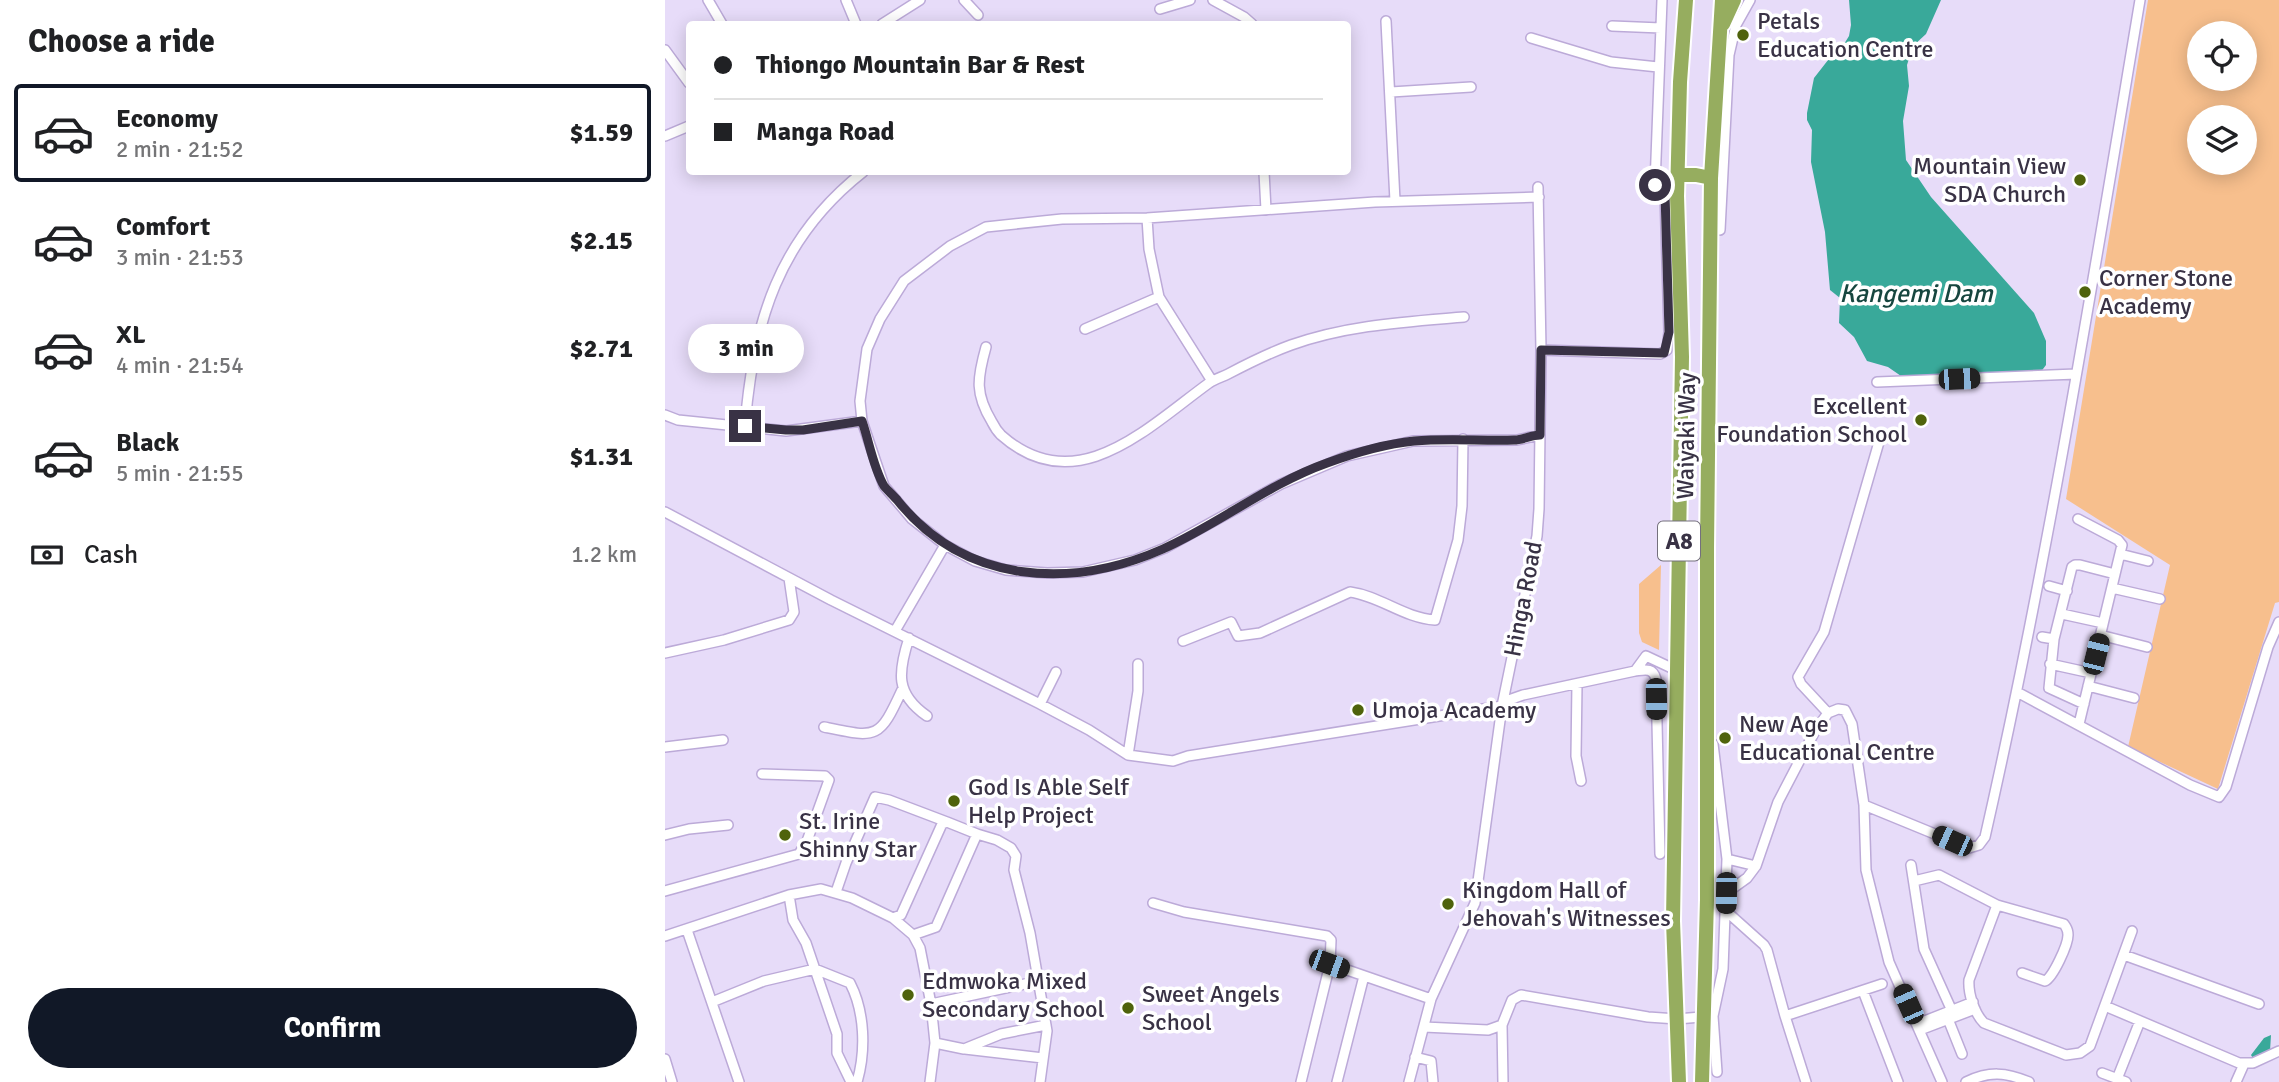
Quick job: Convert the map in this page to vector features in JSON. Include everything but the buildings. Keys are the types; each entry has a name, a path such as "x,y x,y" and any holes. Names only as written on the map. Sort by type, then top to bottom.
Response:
{"highway":[{"name":"Waiyaki Way","path":"1679,1082 1673,921 1678,671 1671,195 1678,175 1680,82 1686,0"},
{"name":"Waiyaki Way","path":"1702,1077 1708,1017 1707,548 1711,178 1722,0"},
{"path":"1720,31 1734,0"},
{"path":"1678,175 1711,178"}],"street":[{"path":"708,0 720,21"},
{"path":"846,0 855,21"},
{"path":"887,21 920,0"},
{"path":"964,0 978,15"},
{"path":"1160,9 1190,0"},
{"path":"1213,0 1249,21"},
{"path":"1662,0 1655,185 1671,195"},
{"path":"1720,230 1729,55 1735,25 1749,0"},
{"path":"1864,805 1969,848 1979,845 1985,836 2017,692 2076,374 2140,0"},
{"path":"1386,21 1395,201"},
{"path":"1612,26 1661,28"},
{"path":"1531,38 1611,62 1658,67"},
{"path":"665,50 686,79"},
{"path":"1391,92 1471,87"},
{"path":"665,136 686,127"},
{"path":"745,426 757,337 777,279 820,209 859,175"},
{"path":"1264,175 1265,211"},
{"name":"Hinga Road","path":"1409,1082 1431,999 1475,903 1503,704 1537,536 1541,350 1538,187"},
{"path":"1539,197 1395,201 1147,218 1062,219 986,227 950,246 904,281 880,319 867,349 860,401 862,421 884,486 912,519 945,545 975,561 1006,570 1047,573 1083,572 1135,560 1165,548 1325,463 1370,450 1413,441 1517,440 1540,435"},
{"path":"1147,218 1149,249 1160,297 1212,381"},
{"path":"1086,329 1160,297"},
{"path":"986,347 979,378 979,396 997,432 1016,449 1048,461 1071,462 1119,448 1212,381 1290,345 1327,334 1390,323 1464,317"},
{"path":"1541,350 1660,354 1667,350 1675,332"},
{"path":"1877,382 2076,374"},
{"path":"665,415 678,420 786,430 862,421"},
{"path":"1183,641 1231,622 1238,636 1260,633 1350,592 1363,593 1394,609 1427,620 1436,620 1458,540 1462,506 1463,439"},
{"path":"1828,713 1801,684 1798,677 1824,632 1878,442"},
{"path":"665,512 789,578 1040,704 1128,755 1173,761 1188,756 1503,704 1523,695 1635,671 1678,671"},
{"path":"2078,519 2120,542 2120,554 2079,724"},
{"path":"895,631 945,545"},
{"path":"2120,554 2148,561"},
{"path":"2084,704 2051,690 2050,664 2054,639 2072,567 2075,565 2115,574"},
{"path":"665,653 736,637 789,620 794,612 789,578"},
{"path":"2049,586 2067,591"},
{"path":"2112,588 2160,599"},
{"path":"2062,614 2103,623"},
{"path":"2017,692 2149,765 2219,797 2226,787 2268,647 2279,622"},
{"path":"2101,635 2147,647"},
{"path":"2042,637 2054,639"},
{"path":"824,727 853,733 880,729 891,715 902,690 901,668 909,638"},
{"path":"1635,671 1646,656 1678,671"},
{"path":"1128,755 1138,691 1138,664"},
{"path":"2050,664 2091,673"},
{"path":"1040,704 1056,672"},
{"path":"1653,672 1656,678 1660,854"},
{"path":"1577,684 1576,760 1581,781"},
{"path":"2088,686 2134,698"},
{"path":"902,690 927,716"},
{"path":"1702,1077 1719,1077 1708,1017 1722,975 1727,859 1709,702"},
{"path":"1726,893 1747,878 1756,866 1778,802 1815,731 1828,713 1842,709 1850,715 1864,805 1866,870 1889,962 1943,1082"},
{"path":"665,747 723,740"},
{"path":"665,891 799,854 807,841 829,780 825,776 762,774"},
{"path":"836,892 875,797 890,800 997,840 1011,848 1016,856 1014,870 1046,1025 1040,1082"},
{"path":"893,918 901,915 939,828 947,822"},
{"path":"665,835 729,825"},
{"path":"913,935 936,927 977,834"},
{"path":"1727,859 1756,866"},
{"path":"1911,865 1924,949 1962,1054"},
{"path":"1914,881 1939,875 1997,905 2064,924 2068,939 2049,980 2022,973"},
{"path":"665,936 789,895 821,889 836,892 893,918 913,935 921,948 932,1004 935,1043 930,1082"},
{"path":"789,895 793,920 806,943 837,1034 837,1053 854,1082"},
{"path":"1153,903 1184,912 1327,936 1331,940 1329,964 1301,1082"},
{"path":"1997,905 1969,980 1974,1005 1983,1023 2070,1055 2080,1053 2089,1046 2132,931"},
{"path":"1726,911 1765,945 1807,1082"},
{"path":"687,930 739,1082"},
{"path":"2124,955 2259,1004"},
{"path":"1329,964 1431,999"},
{"path":"712,1002 764,981 815,968 850,983 863,1041 863,1054 854,1082"},
{"path":"1337,1082 1364,976"},
{"path":"932,1004 1039,981"},
{"path":"1785,1016 1882,984"},
{"path":"1863,991 1898,1082"},
{"path":"1503,1082 1502,1025 1512,1000 1517,996 1524,994 1648,1017 1708,1017"},
{"path":"1918,1028 1974,1005"},
{"path":"2105,1006 2243,1064 2253,1063 2279,1051"},
{"path":"2102,1073 2122,1080 2140,1021"},
{"path":"964,1049 1001,1034 1046,1025"},
{"path":"1424,1027 1489,1030 1502,1025"},
{"path":"935,1043 1043,1058"},
{"path":"1415,1058 1431,1061 1433,1082"},
{"path":"665,1059 672,1082"},
{"path":"2236,1082 2243,1064"},
{"path":"1966,1082 1991,1073 2010,1075 2029,1082"}],"shaded area":[{"path":"2148,0 2279,0 2279,602 2275,603 2218,789 2128,747 2170,565 2066,499"},
{"path":"1661,565 1659,650 1642,642 1639,633 1639,584"}],"water":[{"name":"Kangemi Dam","path":"1849,0 1941,0 1926,34 1913,46 1907,65 1909,86 1903,121 1906,160 1931,197 2034,313 2046,341 2046,365 2040,373 1939,379 1901,376 1888,367 1867,361 1854,337 1839,323 1840,298 1830,290 1825,232 1811,162 1812,130 1807,113 1814,78 1832,55 1841,49 1849,36"},
{"path":"2271,1035 2270,1051 2254,1060 2251,1055 2264,1038"}],"place":[{"name":"Petals Education Centre","path":"1743,35"},
{"name":"Mountain View SDA Church","path":"2080,180"},
{"name":"Corner Stone Academy","path":"2085,292"},
{"name":"Excellent Foundation School","path":"1921,420"},
{"name":"Umoja Academy","path":"1358,710"},
{"name":"New Age Educational Centre","path":"1725,738"},
{"name":"God Is Able Self Help Project","path":"954,801"},
{"name":"St. Irine Shinny Star","path":"785,835"},
{"name":"Kingdom Hall of Jehovah's Witnesses","path":"1448,904"},
{"name":"Edmwoka Mixed Secondary School","path":"908,995"},
{"name":"Sweet Angels School","path":"1128,1008"}],"route":[{"path":"745,426 803,430 862,421 884,486 912,519 945,545 975,561 1006,570 1047,573 1106,568 1165,548 1281,484 1325,463 1347,456 1413,441 1517,440 1540,435 1541,350 1664,353 1667,350 1669,332 1665,193 1655,185"}]}
